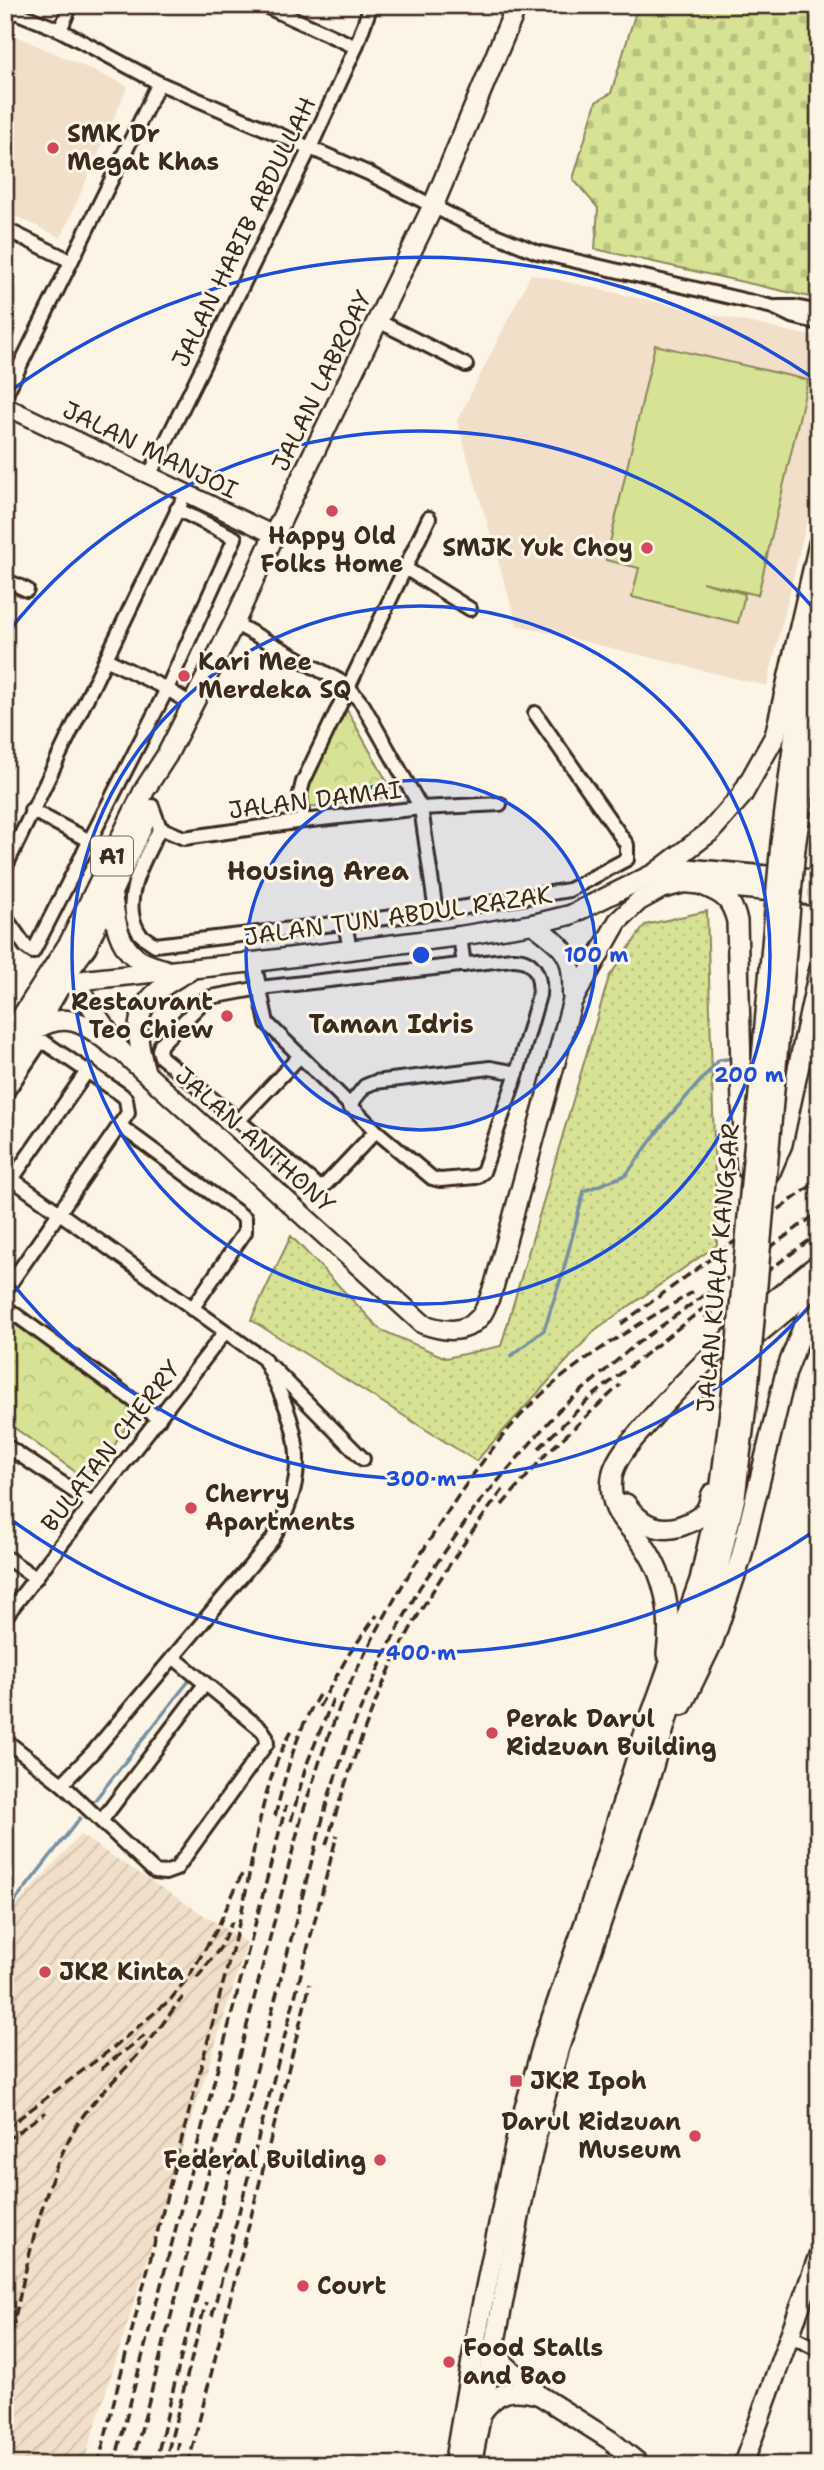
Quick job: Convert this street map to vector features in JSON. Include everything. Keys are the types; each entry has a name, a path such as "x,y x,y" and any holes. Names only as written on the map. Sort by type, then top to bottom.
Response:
{"main road":[{"name":"JALAN LABROAY","path":"157,772 234,623 274,534 433,206 517,5"},
{"path":"657,872 711,831 741,795 775,736 819,544"},
{"name":"JALAN KUALA KANGSAR","path":"670,1683 714,1586 734,1497 749,1198 781,843 798,709 819,605"},
{"name":"JALAN KUALA KANGSAR","path":"670,1683 700,1580 740,1388 766,1181 795,848 819,681"},
{"name":"A1","path":"5,1043 68,979 86,947 152,806 157,772"},
{"name":"A1","path":"5,1072 19,1028 70,942 145,789 157,772"},
{"name":"JALAN TUN ABDUL RAZAK","path":"68,979 254,962 533,925 570,915 657,872 681,868 819,880"},
{"path":"572,1002 618,921 639,901 660,889 684,883 819,896"},
{"path":"702,885 721,892 733,904 737,921 742,1105 749,1198"},
{"path":"111,890 117,928 127,948 136,959 165,970"},
{"path":"533,925 565,952 573,972 572,1002"},
{"path":"68,979 70,942"},
{"path":"146,1073 138,1046 137,1031 143,1009 155,992 193,969"},
{"path":"766,1181 782,1144 819,971"},
{"name":"JALAN ANTHONY","path":"68,979 121,1051 423,1324 440,1330 457,1331 481,1316 494,1286 572,1002"},
{"path":"19,1028 49,1021 71,1021 92,1030 121,1051"},
{"path":"471,2465 527,2176 551,2077 650,1776 670,1683 667,1598 661,1575 651,1555 617,1510 611,1487 613,1471 620,1456 676,1388 778,1297 819,1265"},
{"path":"727,1442 706,1510 694,1521 678,1528 661,1529 645,1524 626,1504 624,1479 648,1439 699,1384 819,1283"},
{"path":"650,1776 713,1641 741,1558 786,1372 806,1320 819,1298"},
{"path":"454,2465 478,2326 518,2132 540,2051 670,1683"},
{"path":"743,2465 819,2254"},
{"path":"494,2347 502,2364 539,2395 610,2440 641,2465"},
{"path":"481,2414 490,2401 507,2392 516,2390 539,2395"}],"street":[{"path":"60,30 71,5"},
{"path":"263,5 356,47"},
{"name":"JALAN HABIB ABDULLAH","path":"150,474 310,148 356,47 371,5"},
{"path":"5,8 60,30 159,83 310,148 468,224 537,252 773,307 792,316 819,323"},
{"path":"5,396 159,83"},
{"path":"5,229 71,261"},
{"path":"773,307 794,307 819,312"},
{"path":"378,321 466,365"},
{"name":"JALAN MANJOI","path":"5,406 274,534"},
{"path":"5,868 177,509 187,494"},
{"path":"5,917 26,947 33,952 167,689 235,538 177,509"},
{"path":"303,821 300,788 429,518"},
{"path":"405,568 470,609"},
{"path":"5,580 27,590"},
{"path":"234,623 347,685 363,705 421,808 436,912"},
{"path":"106,659 193,705"},
{"path":"152,806 160,828 138,874 132,892 132,911 138,933 155,945 436,912 569,890 627,859 627,845 535,713"},
{"name":"JALAN DAMAI","path":"160,828 184,838 421,808 500,804"},
{"path":"31,810 90,841"},
{"path":"345,923 350,950"},
{"path":"460,936 464,965"},
{"path":"254,962 260,988 267,1023 376,1131 432,1178 440,1180 477,1177 483,1172 517,1073 539,995 540,983 536,971 529,963 518,959 260,988 206,999 159,1050 160,1057 319,1187 376,1131"},
{"path":"5,1095 42,1042 47,1042 126,1099 128,1112 5,1291"},
{"path":"238,1121 299,1057"},
{"path":"349,1106 365,1086 375,1082 490,1068 517,1073"},
{"path":"88,1070 8,1181 60,1213 264,1359 363,1458"},
{"path":"119,1125 245,1218 245,1232 192,1309"},
{"path":"5,1307 159,1419"},
{"name":"BULATAN CHERRY","path":"5,1617 225,1332"},
{"path":"62,1784 94,1751 272,1540 293,1496 297,1475 295,1433 286,1406 264,1359"},
{"path":"5,1445 93,1504"},
{"path":"5,1557 36,1578"},
{"path":"5,1740 62,1784 155,1872 165,1873 176,1869 267,1743 262,1730 173,1657"},
{"path":"102,1820 205,1684"},
{"path":"790,2336 819,2350"}],"shaded area":[{"name":"SMK Dr Megat Khas","path":"5,31 128,86 61,238 5,211"},
{"name":"SMJK Yuk Choy","path":"531,274 819,338 819,471 767,686 517,625 457,421"},
{"path":"80,1835 247,1943 83,2465 5,2465 5,1918"}],"green space":[{"path":"638,5 819,5 819,299 595,249 598,208 573,179 596,102 611,93"},
{"path":"655,345 808,380 758,595 702,582 745,594 738,623 632,597 639,568 606,560"},
{"path":"347,710 395,796 294,809 300,787"},
{"path":"707,911 717,1245 595,1330 476,1461 251,1320 291,1236 381,1330 446,1358 501,1346 609,977 645,925"},
{"path":"6,1318 135,1412 91,1483 5,1421"}],"waterway":[{"path":"511,1356 544,1330 563,1272 584,1191 626,1175 666,1120 719,1060 735,1058"},
{"path":"95,1800 188,1682"},
{"path":"5,1914 80,1818"}],"railway":[{"path":"621,1324 819,1180"},
{"path":"155,2465 329,1795 352,1729 387,1649 420,1587 479,1503 558,1411 635,1345 819,1212"},
{"path":"705,1318 819,1233"},
{"path":"132,2465 302,1815 347,1690 382,1621 421,1554 461,1492 522,1414 575,1367 693,1292"},
{"path":"539,1448 590,1398 710,1303"},
{"path":"502,1505 548,1452 620,1385"},
{"path":"326,1845 349,1772 397,1654 447,1568 505,1487"},
{"path":"319,1707 349,1654 377,1615"},
{"path":"275,1816 298,1738 319,1695"},
{"path":"291,1821 306,1766 333,1699"},
{"path":"98,2465 236,1935 264,1804 280,1754 292,1730"},
{"path":"114,2465 286,1806"},
{"path":"212,2316 337,1835"},
{"path":"5,2129 114,2047 171,1999 189,1976 216,1931 242,1874"},
{"path":"197,1978 220,1948 232,1922"},
{"path":"188,2465 310,1984"},
{"path":"5,2360 42,2208 64,2150 91,2105 146,2045 183,1997"},
{"path":"101,2069 148,2033"},
{"path":"5,2141 46,2112"},
{"path":"168,2451 206,2302"},
{"path":"175,2465 179,2442"}],"place":[{"name":"SMK Dr Megat Khas","path":"53,148"},
{"name":"Happy Old Folks Home","path":"332,511"},
{"name":"SMJK Yuk Choy","path":"647,548"},
{"name":"Kari Mee Merdeka SQ","path":"184,676"},
{"name":"Restaurant Teo Chiew","path":"227,1016"},
{"name":"Cherry Apartments","path":"191,1508"},
{"name":"Perak Darul Ridzuan Building","path":"492,1733"},
{"name":"JKR Kinta","path":"45,1972"},
{"name":"JKR Ipoh","path":"516,2081"},
{"name":"Darul Ridzuan Museum","path":"695,2136"},
{"name":"Federal Building","path":"380,2160"},
{"name":"Court","path":"303,2286"},
{"name":"Food Stalls and Bao","path":"449,2362"}],"district":[{"name":"Housing Area","path":"318,870"},
{"name":"Taman Idris","path":"391,1023"}]}
